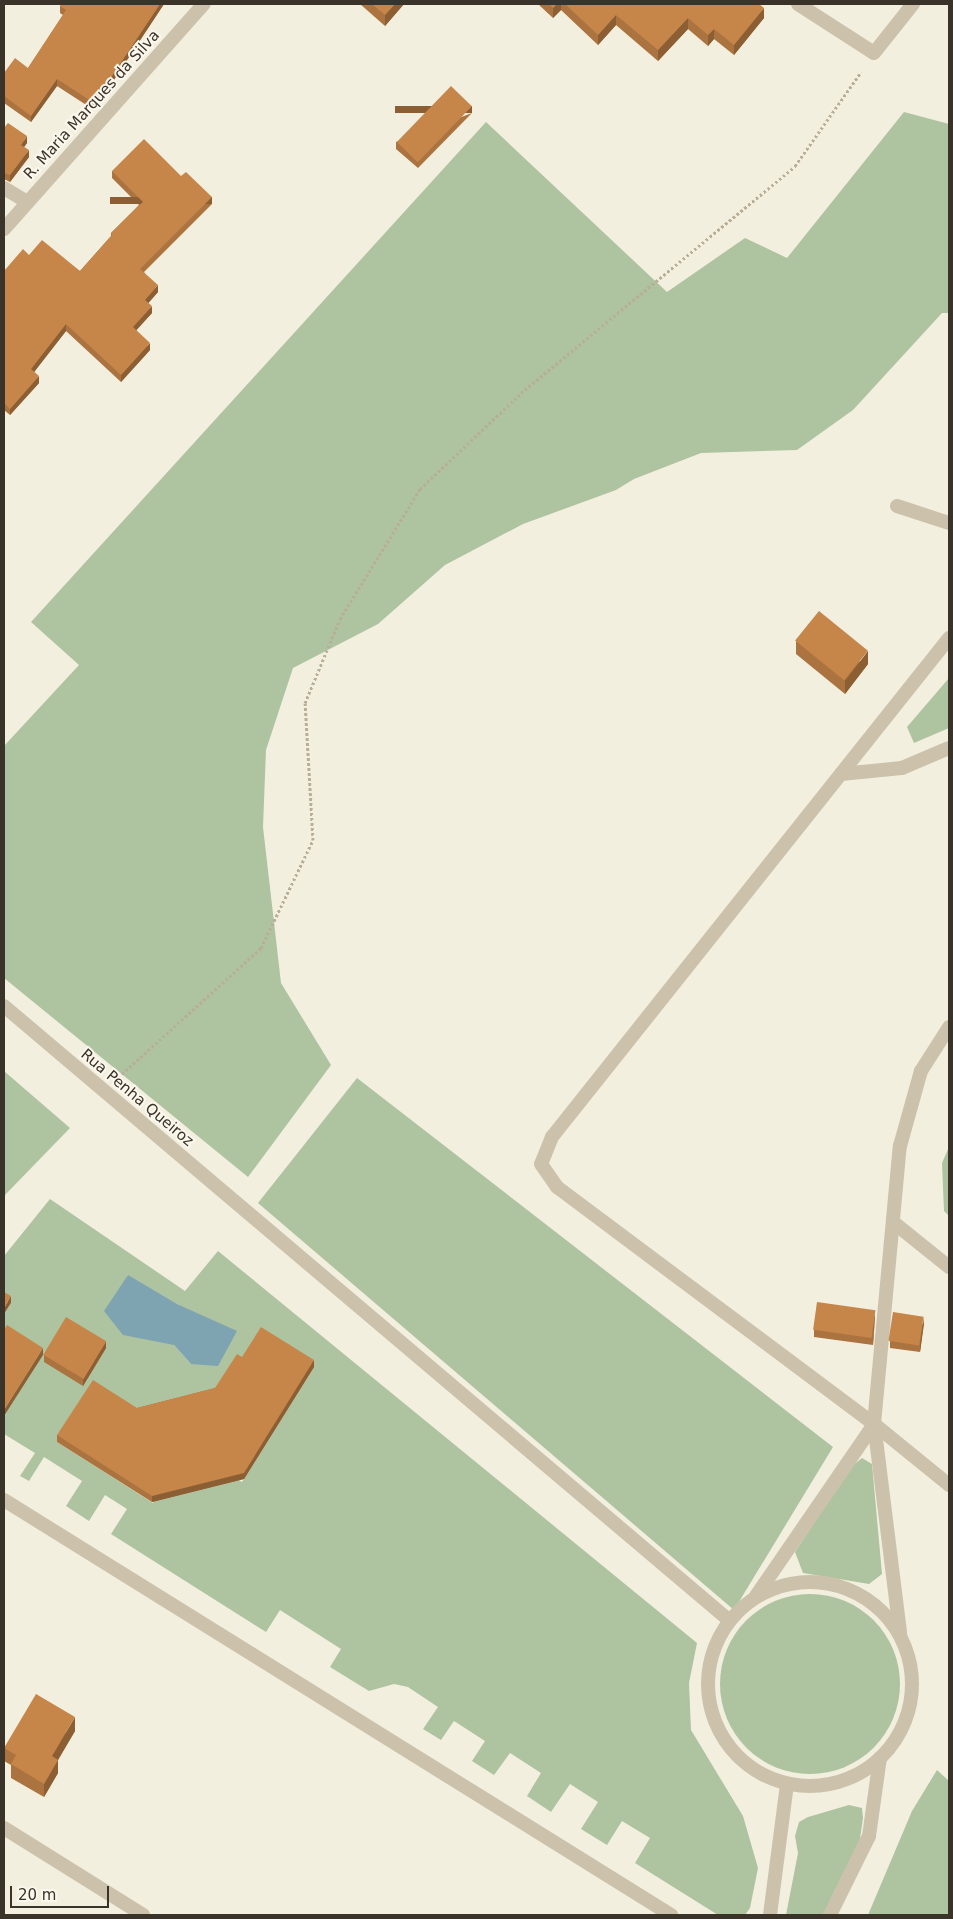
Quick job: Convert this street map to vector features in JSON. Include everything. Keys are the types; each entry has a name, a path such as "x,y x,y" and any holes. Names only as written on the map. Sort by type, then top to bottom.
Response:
{"street":[{"name":"R. Maria Marques da Silva","path":"4,228 204,4"},
{"path":"798,4 874,53 913,4"},
{"path":"4,188 28,202"},
{"path":"897,506 949,523"},
{"path":"949,638 552,1137 541,1164 557,1187 874,1424 949,1485"},
{"path":"841,774 902,768 949,748"},
{"name":"Rua Penha Queiroz","path":"4,1006 730,1621"},
{"path":"874,1424 755,1597 730,1621 715,1646 708,1675 710,1704 719,1732 736,1756 760,1773 787,1784 820,1786 853,1777 880,1758 901,1731 912,1700 912,1666 900,1634 874,1424 900,1146 921,1071 949,1027"},
{"path":"893,1222 949,1267"},
{"path":"4,1500 671,1915"},
{"path":"755,1597 786,1584 819,1581 852,1589 880,1608 900,1634"},
{"path":"830,1915 869,1836 880,1758"},
{"path":"770,1915 787,1784"},
{"path":"4,1828 143,1915"}],"path":[{"path":"103,1091 261,948 313,840 305,703 340,619 420,489 521,393 795,166 874,53"}],"green space":[{"path":"904,112 949,124 949,313 942,313 853,410 797,450 701,453 634,479 616,490 523,524 445,565 378,624 293,668 266,750 263,827 281,983 331,1065 248,1177 4,978 4,746 79,665 31,622 486,122 667,292 745,238 787,258"},
{"path":"949,678 949,728 914,743 907,727"},
{"path":"4,1071 70,1128 4,1196"},
{"path":"357,1078 833,1447 734,1610 258,1203"},
{"path":"949,1147 949,1216 944,1211 942,1163"},
{"path":"50,1199 185,1291 218,1251 697,1643 689,1683 691,1730 743,1816 758,1868 750,1908 745,1915 718,1915 635,1863 650,1838 622,1821 607,1845 581,1829 598,1802 570,1784 551,1812 527,1796 541,1773 510,1753 494,1775 472,1761 485,1741 454,1721 441,1740 423,1729 438,1707 408,1687 394,1684 369,1691 330,1667 341,1649 280,1610 266,1632 111,1534 127,1509 105,1495 89,1521 66,1506 82,1481 44,1457 29,1481 20,1476 35,1453 4,1434 4,1314 11,1303 4,1298 4,1256","holes":["127,1275 179,1305 191,1364 174,1345","314,1367 242,1482 215,1465 168,1479 153,1503 57,1442 161,1429 201,1417"]},
{"path":"862,1458 872,1464 882,1574 869,1584 803,1573 795,1552 851,1467"},
{"path":"810,1594 844,1601 867,1615 879,1627 889,1642 896,1658 900,1684 893,1718 879,1741 867,1753 852,1763 836,1770 810,1774 776,1767 753,1753 741,1741 731,1726 724,1710 720,1684 727,1650 741,1627 753,1615 768,1605 784,1598"},
{"path":"937,1770 949,1781 949,1915 868,1915 912,1811"},
{"path":"849,1805 862,1808 863,1818 860,1839 823,1915 786,1915 798,1853 795,1836 799,1822 808,1817"}],"water":[{"path":"128,1275 179,1305 237,1331 218,1366 191,1364 174,1345 123,1335 104,1311"}],"building":[{"path":"61,4 160,4 94,103 57,79 31,116 4,96 4,73 15,58 28,68 66,10 60,6"},
{"path":"372,4 395,4 385,15"},
{"path":"549,4 557,4 553,8"},
{"path":"565,4 759,4 764,8 734,45 714,29 708,35 688,18 658,50 616,15 598,35"},
{"path":"451,86 472,106 418,162 397,142"},
{"path":"8,123 27,136 21,145 29,150 10,175 4,173 4,128"},
{"path":"144,139 181,176 186,172 212,197 140,269 158,285 145,300 152,306 133,327 150,343 121,375 66,324 31,369 39,376 10,409 4,403 4,271 23,249 29,255 42,240 80,271 112,235 111,233 143,202 112,171"},
{"path":"819,611 868,651 844,680 795,641"},
{"path":"4,1292 11,1296 4,1308"},
{"path":"817,1302 875,1310 872,1338 813,1330"},
{"path":"893,1312 924,1317 919,1345 888,1341"},
{"path":"66,1317 106,1341 84,1379 43,1355"},
{"path":"7,1325 43,1348 4,1410 4,1330"},
{"path":"261,1327 314,1360 244,1473 152,1496 57,1435 93,1380 137,1408 215,1388 237,1354 242,1357"},
{"path":"36,1694 75,1717 52,1756 58,1760 44,1784 11,1764 16,1755 4,1748"}]}
